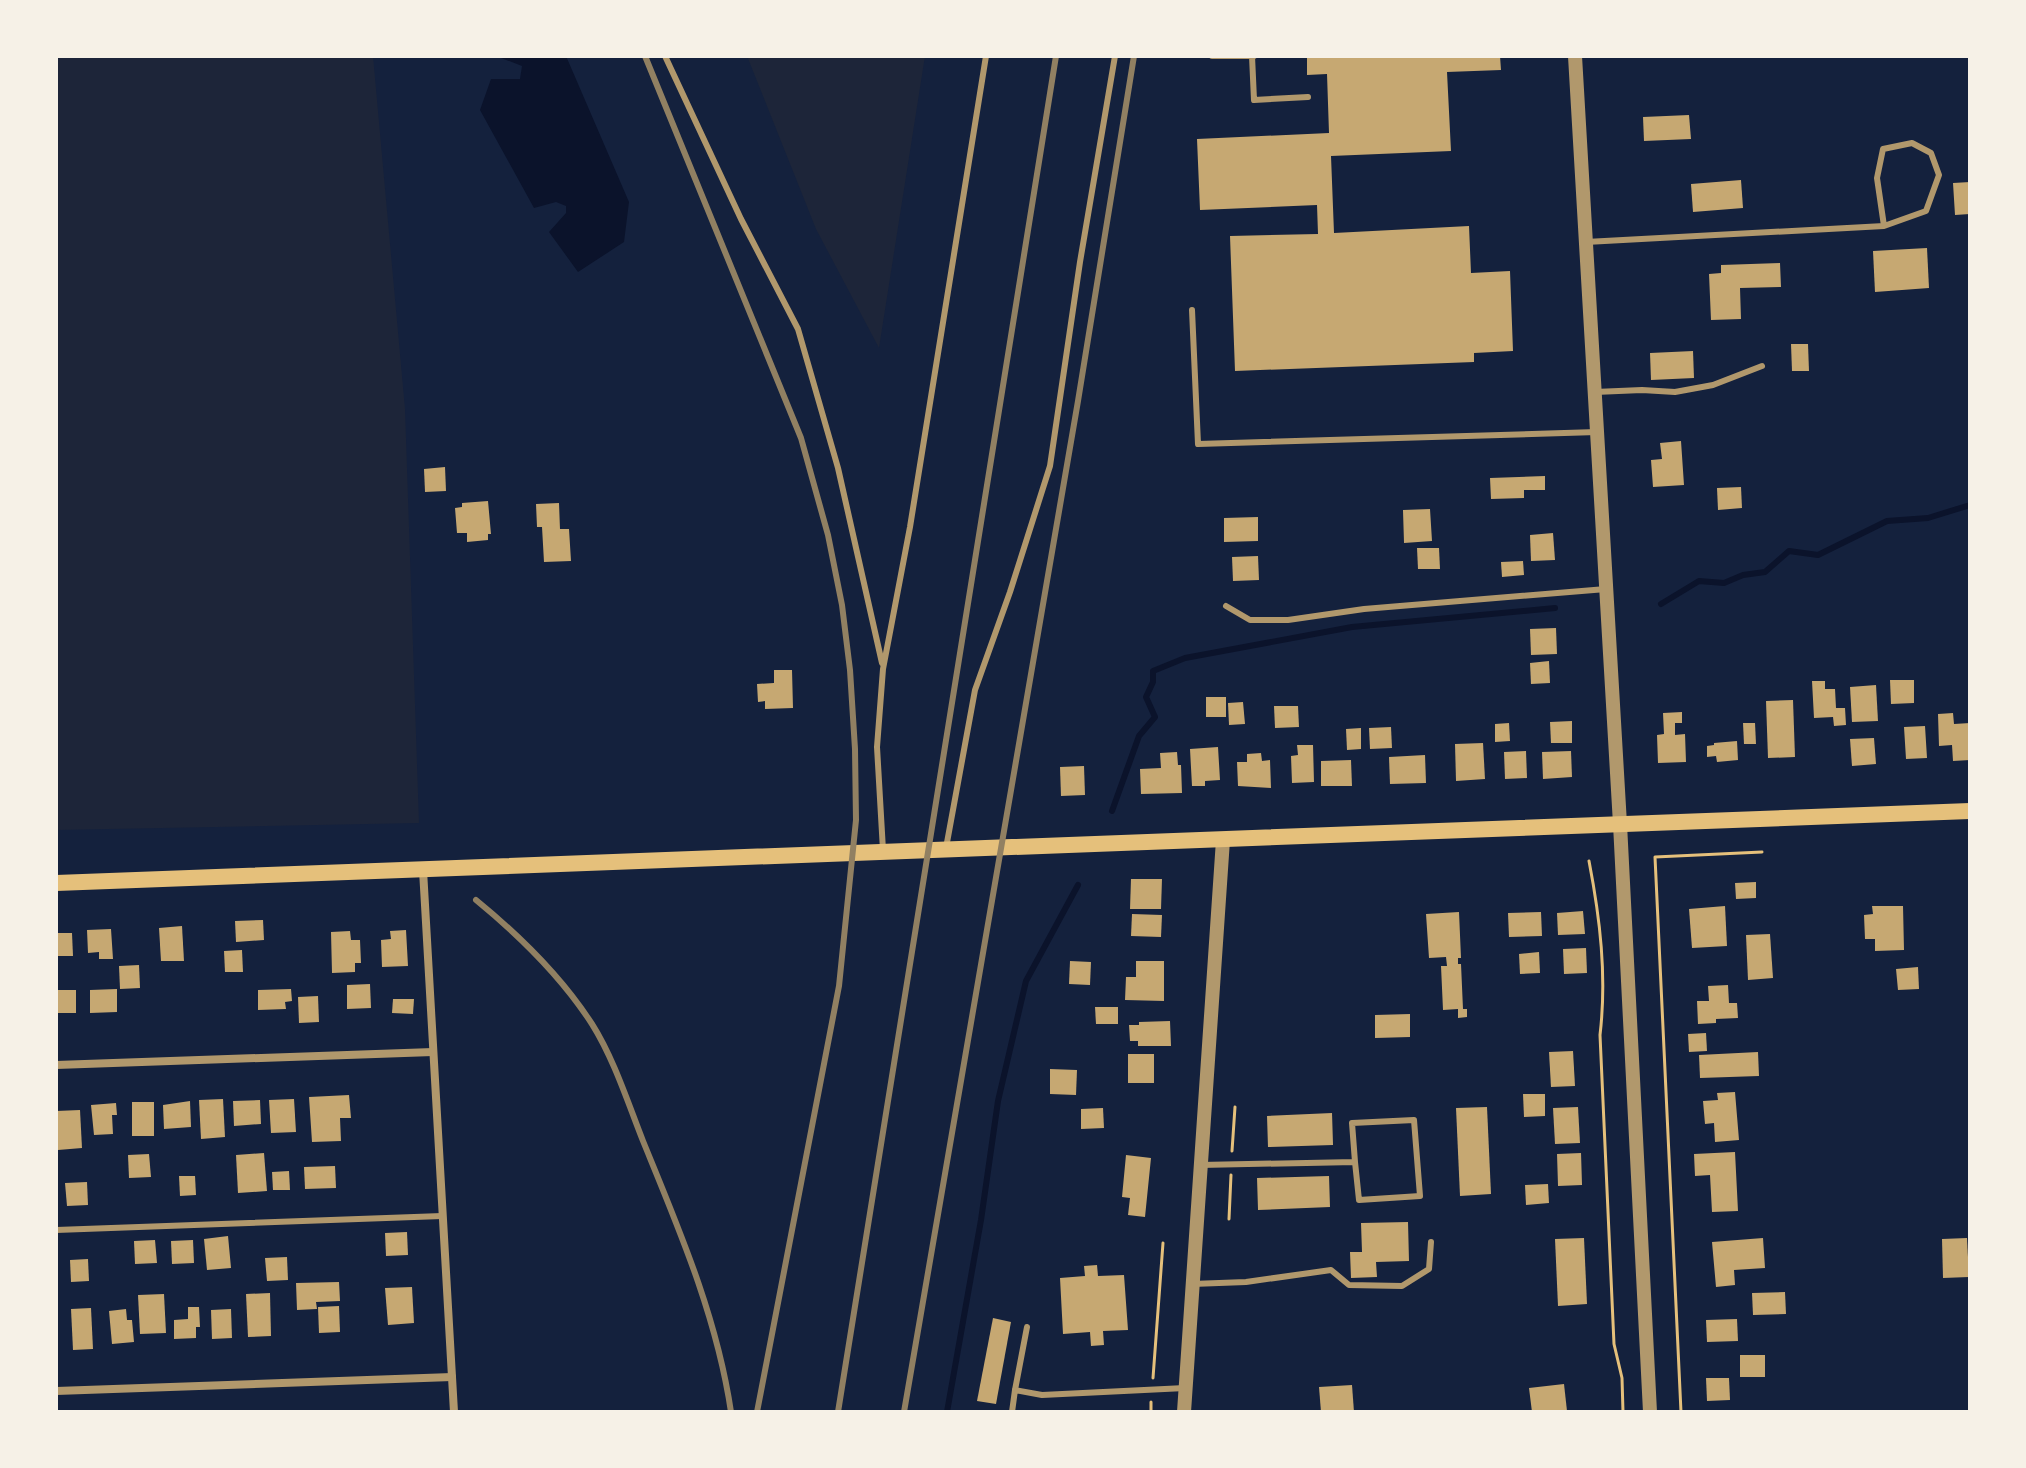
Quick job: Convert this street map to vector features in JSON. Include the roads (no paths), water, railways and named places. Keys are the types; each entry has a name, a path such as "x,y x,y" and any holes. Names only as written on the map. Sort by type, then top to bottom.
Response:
{"main road":[{"path":"56,883 1970,811"}],"street":[{"path":"1575,56 1620,824 1650,1412"},
{"path":"1184,1412 1223,840"},
{"path":"423,870 454,1412"},
{"path":"56,1065 433,1052"},
{"path":"56,1391 452,1377"}],"lane":[{"path":"665,56 741,219 798,329 838,468 883,669"},
{"path":"883,854 877,747 883,669 910,527 986,56"},
{"path":"945,851 975,690 1050,466 1115,56"},
{"path":"1212,56 1253,56 1254,100 1308,97"},
{"path":"1586,242 1884,226 1926,211 1939,175 1931,153 1912,143 1883,149 1877,178 1884,226"},
{"path":"1192,310 1198,444 1597,432"},
{"path":"1595,392 1675,392 1713,385 1762,366"},
{"path":"1226,606 1250,620 1288,620 1364,609 1606,589"},
{"path":"1414,1120 1420,1196 1359,1200 1355,1162 1352,1123 1414,1120"},
{"path":"1200,1165 1355,1162"},
{"path":"56,1230 442,1216"},
{"path":"1192,1284 1238,1283 1331,1270 1349,1285 1402,1286 1429,1269 1431,1242"},
{"path":"1012,1412 1027,1327"},
{"path":"1015,1390 1042,1395 1185,1388"}],"waterway":[{"path":"1661,604 1699,581 1724,583 1743,575 1765,572 1789,551 1818,555 1887,521 1928,518 1970,505"},
{"path":"1112,811 1139,736 1155,717 1146,697 1153,682 1153,671 1185,658 1352,627 1555,608"},
{"path":"947,1412 981,1220 998,1101 1026,981 1078,885"}],"railway":[{"path":"645,56 801,438 828,535 842,605 850,670 856,820 839,986 757,1412"},
{"path":"838,1412 1056,56"},
{"path":"904,1412 1078,401 1134,56"},
{"path":"476,900 524,942 553,973 580,1006 607,1052 695,1274 716,1342 731,1412"}]}
